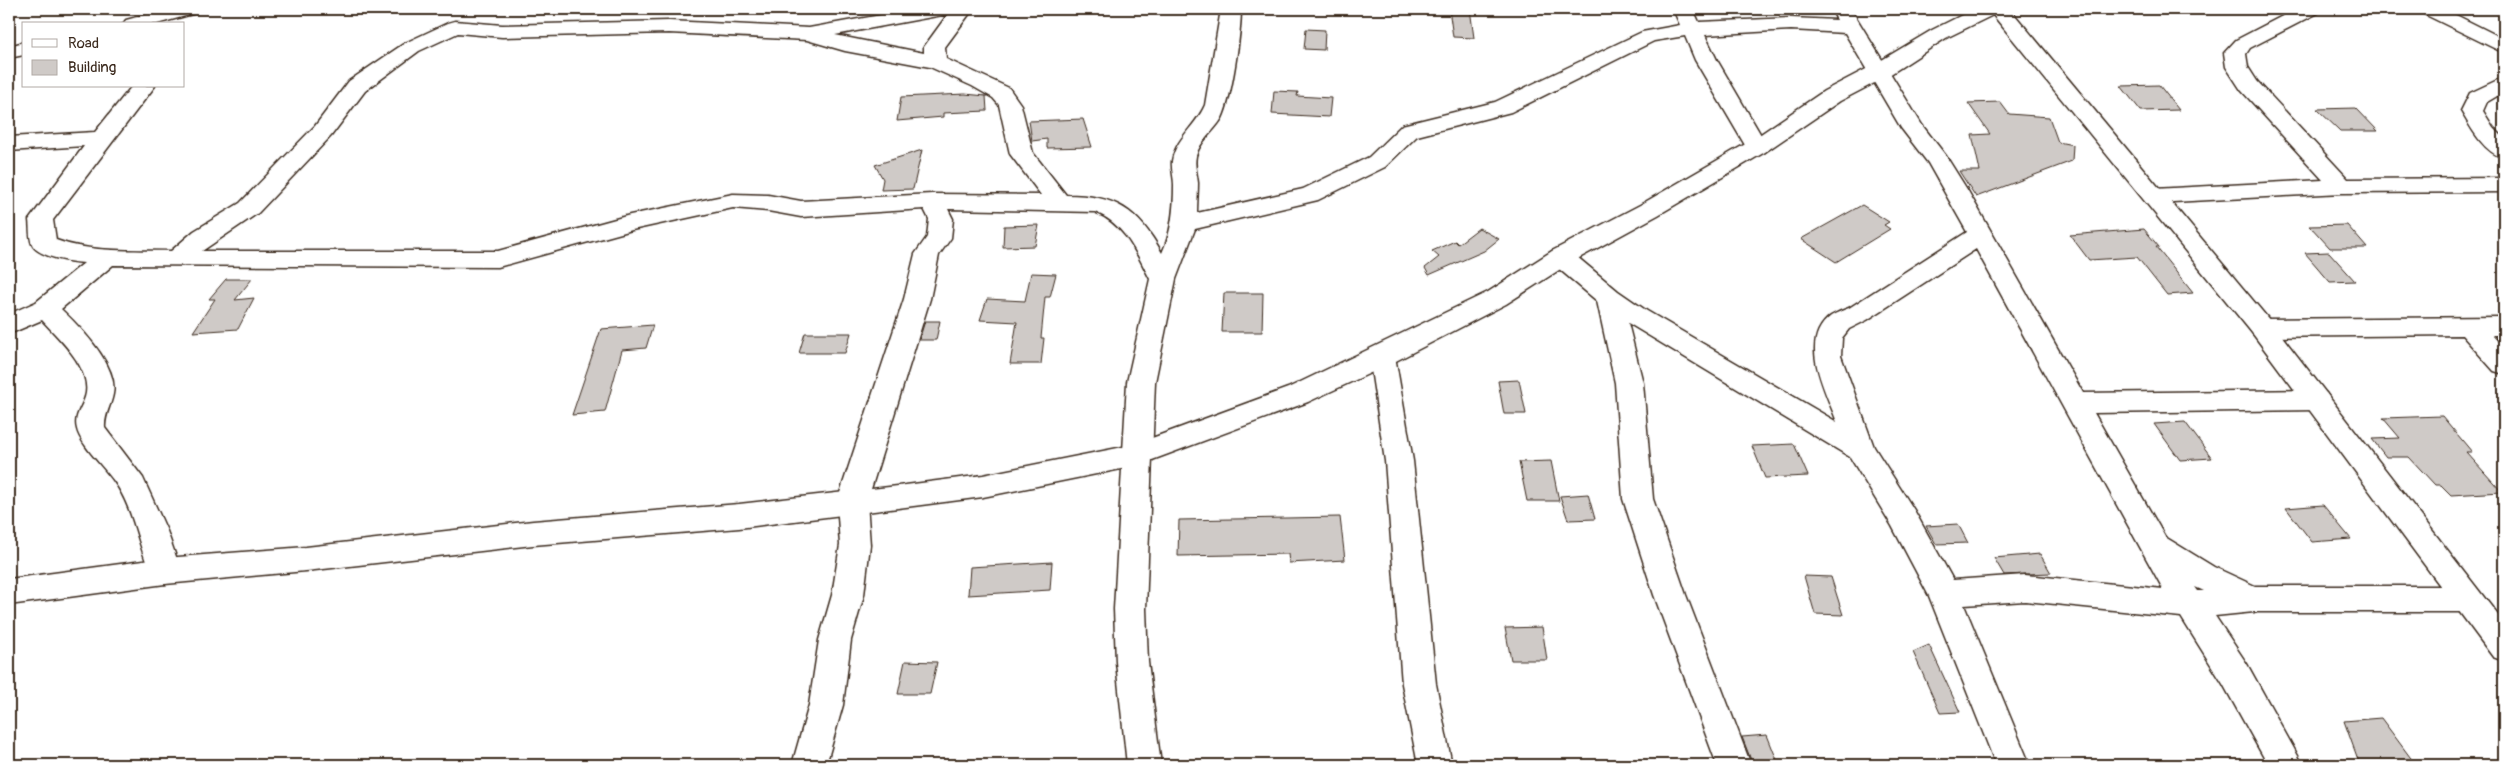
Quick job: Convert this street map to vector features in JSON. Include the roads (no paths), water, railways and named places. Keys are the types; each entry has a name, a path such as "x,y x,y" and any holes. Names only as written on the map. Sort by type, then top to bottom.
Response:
{"street":[{"path":"141,22 189,9"},
{"path":"185,26 203,9"},
{"path":"808,34 946,9"},
{"path":"936,62 934,47 963,9"},
{"path":"1144,765 1132,662 1130,609 1141,382 1163,279 1177,248 1184,224 1185,155 1189,143 1210,120 1216,105 1230,25 1230,9"},
{"path":"9,592 165,571 306,559 533,533 739,516 983,486 1136,455 1298,395 1382,356 1497,298 1561,257 1649,210 1756,147 1832,96 1878,72 1939,34 1989,9"},
{"path":"1999,9 2262,328 2504,647"},
{"path":"2311,9 2243,44 2235,53 2237,67 2249,85 2342,186"},
{"path":"2429,9 2504,47"},
{"path":"1184,224 1310,195 1377,162 1410,130 1429,127 1503,107 1688,19 1791,24 1846,18 1912,128 1938,160 2153,544 2235,674 2286,765"},
{"path":"1688,19 1706,60 1756,147"},
{"path":"177,259 203,237 249,208 323,131 358,86 412,48 448,28 458,26 502,31 669,27 808,34 854,47 936,62 1001,92 1010,105 1022,154 1059,203"},
{"path":"9,52 22,49"},
{"path":"2504,82 2478,98 2472,112 2484,131 2504,151"},
{"path":"142,88 102,138 42,220 41,232 44,244 55,250 67,253 107,257 469,261 498,259 630,223 733,202 768,203 801,208 932,201 1059,203 1102,205 1115,211 1139,234 1163,279"},
{"path":"9,144 102,138"},
{"path":"2154,196 2342,186 2504,185"},
{"path":"809,765 826,705 835,640 848,595 855,545 852,502 917,299 927,254 939,238 941,231 941,219 932,201"},
{"path":"1979,235 1858,314 1840,323 1828,336 1828,356 1860,449 1903,518 1944,594 2013,765"},
{"path":"9,326 45,308 107,257"},
{"path":"1561,257 1609,298 1704,358 1784,402 1860,449"},
{"path":"1609,298 1629,383 1638,499 1670,596 1734,765"},
{"path":"45,308 83,347 96,373 100,392 90,419 91,430 128,478 152,531 165,571"},
{"path":"2262,328 2504,326"},
{"path":"2469,327 2504,364"},
{"path":"1382,356 1399,461 1419,684 1435,765"},
{"path":"2074,403 2316,400"},
{"path":"2153,544 2203,576 2254,599"},
{"path":"1944,594 2025,588 2191,605 2254,599 2466,599"}]}
